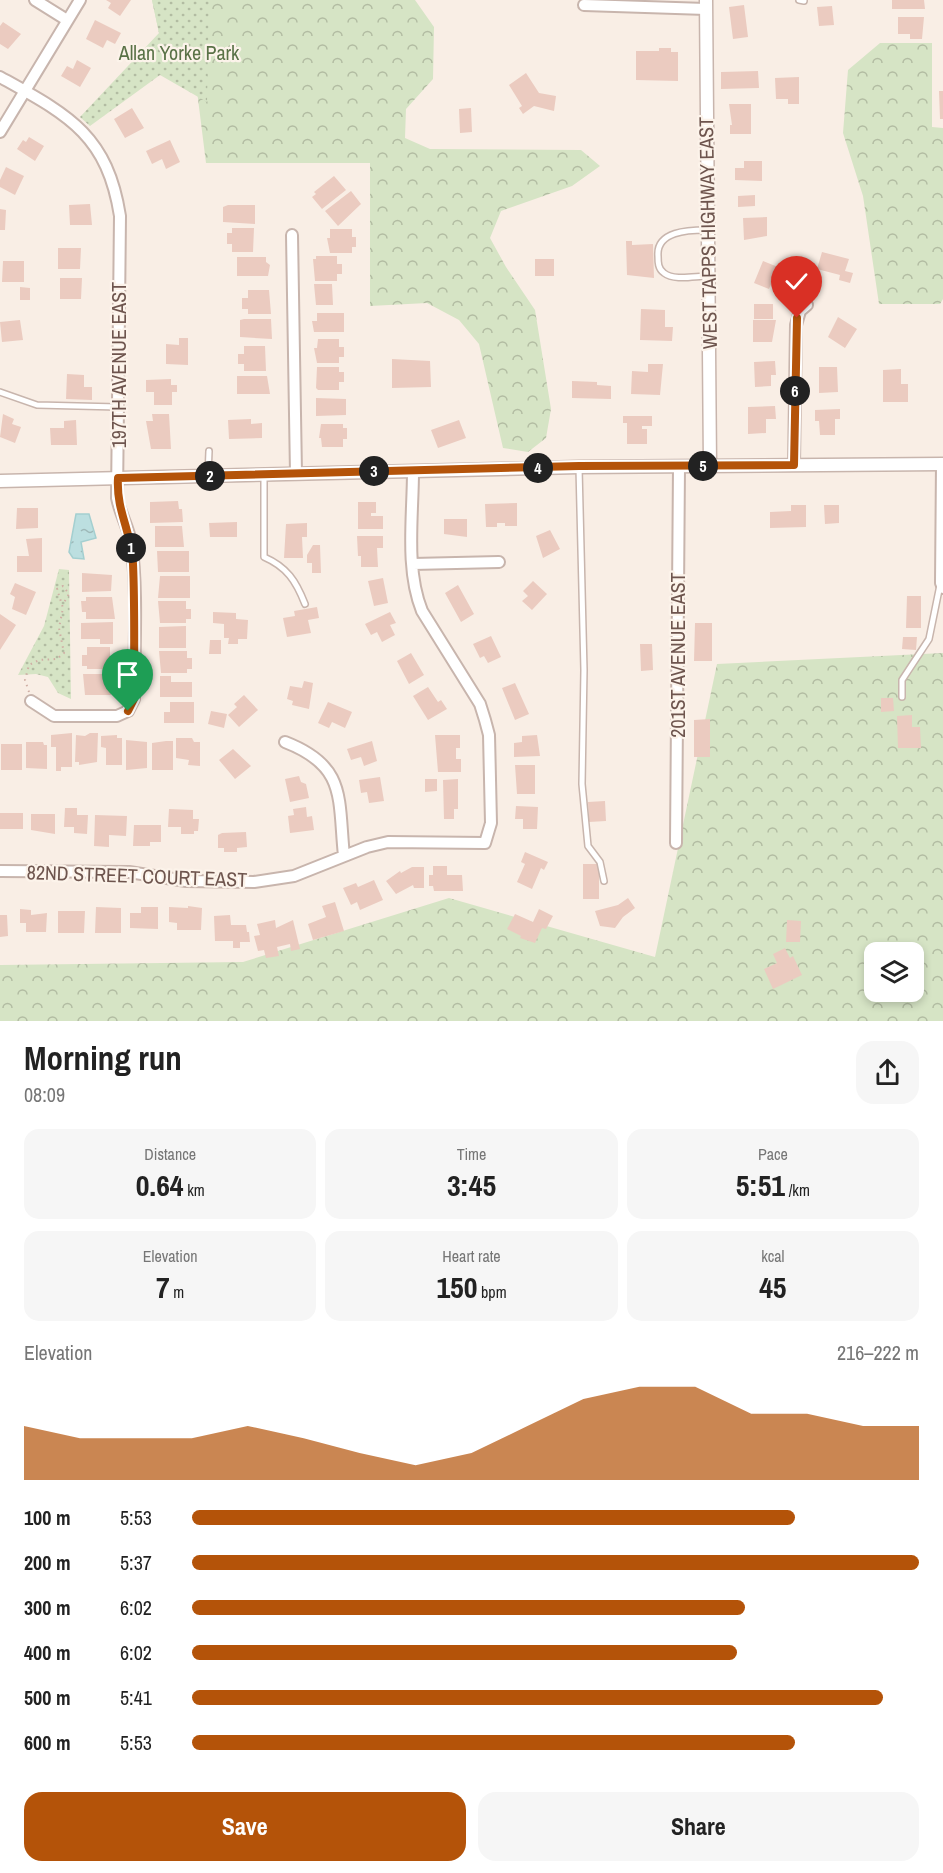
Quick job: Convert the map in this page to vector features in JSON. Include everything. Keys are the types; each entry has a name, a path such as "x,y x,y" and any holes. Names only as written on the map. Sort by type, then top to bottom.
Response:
{"street":[{"path":"35,0 67,20"},
{"path":"0,132 80,0"},
{"path":"585,3 706,4"},
{"name":"WEST TAPPS HIGHWAY EAST","path":"706,4 710,466"},
{"name":"197TH AVENUE EAST","path":"0,77 70,121 94,143 110,173 120,216 117,498 130,538 133,564 134,699 128,711 117,716 54,716 31,701"},
{"path":"292,235 296,473"},
{"path":"794,465 796,325 800,311 807,305"},
{"path":"0,481 579,466 943,464 942,586"},
{"name":"201ST AVENUE EAST","path":"676,843 679,467"},
{"path":"413,471 413,564 499,562"},
{"name":"82ND STREET COURT EAST","path":"0,871 129,872 186,881 254,882 294,876 344,856 388,842 484,843 488,838 491,823 489,735 480,704 422,611 415,591 413,564"},
{"path":"285,742 309,752 328,769 339,805 344,856"}],"lane":[{"path":"708,230 674,233 663,240 657,251 658,265 663,273 675,277 708,276"},
{"path":"0,392 37,405 119,407"},
{"path":"208,477 209,451"},
{"path":"579,466 584,670 582,784 588,846 600,862 604,881"},
{"path":"264,473 264,557 278,563 293,576 305,604"},
{"path":"902,697 902,680 929,639 942,586"}],"path":[{"path":"31,701 25,680 29,665 39,660 57,660 64,652 59,628 63,604 69,594 63,586 57,589 57,593 63,604"}],"green space":[{"path":"152,0 415,0 434,27 433,79 406,109 405,138 430,149 581,150 600,166 572,186 501,211 490,238 506,267 535,310 551,409 546,438 528,452 503,448 479,344 459,320 427,303 370,306 370,163 206,163 196,83 159,33"},
{"name":"Allan Yorke Park","path":"152,0 209,0 207,102 160,75 90,126 80,117 159,33"},
{"path":"880,43 932,43 932,127 943,128 943,299 940,304 879,304 863,196 843,133 848,70"},
{"path":"59,569 69,570 71,699 58,693 48,677 36,674 18,675 44,626"},
{"path":"943,653 943,1021 0,1021 0,965 243,962 449,898 655,957 717,664"}],"water":[{"path":"76,514 89,514 96,538 81,542 84,559 73,558 69,552"}],"building":[{"path":"106,0 131,0 120,16 108,8 111,3"},
{"path":"892,0 924,0 925,9 892,9"},
{"path":"744,5 748,37 733,39 729,7"},
{"path":"832,6 834,25 819,26 817,7"},
{"path":"898,17 924,17 922,39 910,39 910,34 898,34"},
{"path":"95,20 121,33 115,44 107,40 103,48 86,39"},
{"path":"3,22 21,34 8,49 0,44 0,26"},
{"path":"659,48 671,48 671,52 678,52 678,81 636,80 636,51 659,51"},
{"path":"77,60 91,68 80,87 61,76 67,66 73,69"},
{"path":"758,71 759,88 721,89 721,72"},
{"path":"526,73 539,93 556,96 554,111 534,106 523,114 519,108 522,106 509,85"},
{"path":"799,77 799,104 788,104 788,99 776,99 775,78"},
{"path":"939,91 943,91 943,119 940,119"},
{"path":"729,104 751,104 751,134 730,134 730,125 732,125"},
{"path":"132,108 144,128 125,138 114,119"},
{"path":"471,108 472,132 460,133 459,109"},
{"path":"29,137 44,146 35,161 17,149 23,140 26,142"},
{"path":"170,140 180,162 166,169 162,159 152,164 146,151"},
{"path":"744,161 762,161 762,181 735,180 735,168 744,168"},
{"path":"6,167 24,176 15,195 0,187 0,180"},
{"path":"334,176 346,190 322,209 312,197 316,194 314,192"},
{"path":"351,191 361,204 338,226 325,211"},
{"path":"755,195 755,206 738,207 738,196"},
{"path":"90,204 92,225 70,225 69,205"},
{"path":"255,205 255,224 223,222 223,207"},
{"path":"0,209 6,210 5,230 0,230"},
{"path":"767,217 767,236 744,240 743,218"},
{"path":"232,228 254,228 253,252 232,252 232,244 227,244 227,233 232,233"},
{"path":"330,229 352,229 352,237 356,237 356,247 352,247 352,253 330,253 327,238 330,238"},
{"path":"626,241 632,241 632,245 653,244 654,278 627,275"},
{"path":"58,248 81,248 80,269 58,269"},
{"path":"822,252 849,259 845,271 853,273 850,283 839,280 840,275 817,269"},
{"path":"316,256 337,256 337,264 342,264 342,274 337,274 337,281 315,281 313,259 316,259"},
{"path":"237,257 266,257 266,262 270,265 268,276 237,276"},
{"path":"535,259 554,259 554,276 535,276"},
{"path":"3,261 24,261 24,282 2,282"},
{"path":"763,261 778,267 769,289 754,283"},
{"path":"60,278 82,278 81,299 60,299"},
{"path":"314,284 332,284 333,305 316,305"},
{"path":"20,287 30,288 30,300 20,300"},
{"path":"248,290 269,290 271,314 248,314 248,309 242,309 242,298 248,298"},
{"path":"754,304 773,304 773,319 754,319"},
{"path":"641,309 665,310 665,327 673,327 672,341 640,340"},
{"path":"317,313 344,313 344,332 314,332 312,321 317,321"},
{"path":"838,317 857,329 845,348 828,337"},
{"path":"271,319 272,339 240,337 240,320"},
{"path":"20,320 23,340 2,342 0,322"},
{"path":"753,320 776,320 772,342 753,342"},
{"path":"179,338 188,338 188,365 166,364 166,344 179,345"},
{"path":"318,339 339,339 339,347 344,347 344,357 339,357 339,363 317,363 314,348 317,348"},
{"path":"244,346 265,346 266,371 244,371 244,364 238,364 238,354 244,354"},
{"path":"392,359 430,361 431,387 392,388"},
{"path":"775,361 776,375 771,375 771,386 755,387 754,362"},
{"path":"648,364 663,364 660,395 631,394 632,371 648,372"},
{"path":"317,367 339,367 339,372 344,372 344,382 339,382 339,390 318,390 316,388"},
{"path":"819,367 837,367 838,392 819,393"},
{"path":"901,369 901,384 908,384 908,402 883,402 883,370"},
{"path":"67,374 84,375 84,387 92,387 92,400 66,399"},
{"path":"237,376 267,376 270,394 237,394"},
{"path":"171,379 171,385 177,385 177,392 172,392 172,405 154,405 154,392 146,392 146,380"},
{"path":"572,381 597,382 597,385 611,386 611,399 572,398"},
{"path":"316,398 346,399 346,415 316,416"},
{"path":"775,406 776,419 766,419 766,433 748,434 748,407"},
{"path":"840,409 840,419 835,419 835,435 820,435 819,421 815,421 815,410"},
{"path":"3,414 14,419 12,424 21,427 15,443 0,437"},
{"path":"152,414 169,414 171,449 151,449 146,421 153,421"},
{"path":"623,416 652,416 652,426 642,426 642,429 647,429 647,444 627,444 627,423 623,423"},
{"path":"251,419 251,424 262,423 262,438 229,439 228,420"},
{"path":"76,420 77,445 51,445 50,428 64,428 64,421"},
{"path":"459,420 466,438 438,448 431,430"},
{"path":"321,424 343,424 343,428 347,428 347,439 343,439 343,447 322,447 321,438 319,438"},
{"path":"178,501 179,509 182,509 183,522 150,523 150,502"},
{"path":"358,502 376,502 376,513 371,513 371,516 383,516 383,529 358,529"},
{"path":"517,503 517,526 497,523 497,527 486,527 485,504"},
{"path":"791,505 806,505 806,527 770,528 770,512 791,511"},
{"path":"824,505 839,505 839,523 825,524"},
{"path":"17,508 38,508 38,528 16,529"},
{"path":"444,519 467,519 467,537 444,534"},
{"path":"237,522 237,537 210,537 209,523"},
{"path":"307,523 307,537 302,537 303,558 284,558 286,524"},
{"path":"155,526 182,526 184,547 155,547"},
{"path":"550,530 560,549 543,558 536,536"},
{"path":"357,536 383,536 383,548 377,548 378,567 361,567"},
{"path":"42,538 42,572 17,572 17,556 29,556 26,539"},
{"path":"313,545 320,545 321,573 312,573 312,563 307,563 307,555"},
{"path":"157,551 189,551 189,572 158,572"},
{"path":"82,573 112,575 111,591 82,592"},
{"path":"160,576 190,576 190,598 158,598"},
{"path":"383,578 388,603 374,606 368,581"},
{"path":"533,581 547,594 532,610 522,601 528,596 523,591"},
{"path":"15,583 36,592 26,615 12,609 15,597 10,594"},
{"path":"458,585 474,614 461,622 445,593"},
{"path":"907,596 921,596 921,628 906,628"},
{"path":"86,597 112,597 115,619 86,619 86,612 82,612 81,601 86,601"},
{"path":"158,601 186,601 186,609 191,609 191,619 186,619 186,623 160,623"},
{"path":"317,607 319,618 308,620 311,633 287,637 283,618 295,616 294,611"},
{"path":"213,612 236,613 236,619 248,620 247,639 238,639 238,644 228,644 229,638 224,638 224,624 213,623"},
{"path":"390,612 396,623 390,625 395,635 382,642 377,632 371,635 365,624"},
{"path":"0,614 16,625 0,650"},
{"path":"113,622 113,644 100,644 100,639 81,639 81,623"},
{"path":"695,623 712,623 712,661 694,661"},
{"path":"186,626 186,648 159,648 159,627"},
{"path":"491,636 501,657 488,663 484,656 480,658 473,644"},
{"path":"903,637 917,637 916,650 902,649"},
{"path":"210,640 221,640 221,654 209,654"},
{"path":"640,644 652,644 653,670 641,671"},
{"path":"87,647 110,647 110,669 87,669 87,666 82,666 82,655 87,655"},
{"path":"159,651 187,651 187,658 192,658 192,669 187,669 187,673 161,673"},
{"path":"411,653 424,675 409,684 397,661"},
{"path":"83,674 111,674 111,695 85,695"},
{"path":"160,676 171,676 171,682 192,682 192,697 160,697"},
{"path":"304,681 313,683 309,709 292,705 293,701 287,699 290,686 302,688"},
{"path":"515,683 529,714 515,720 502,688"},
{"path":"428,687 438,702 441,700 447,709 428,720 413,696"},
{"path":"244,695 258,710 239,727 228,715 237,707 234,704"},
{"path":"881,698 893,698 894,711 881,712"},
{"path":"170,702 194,702 194,723 164,723 164,712 170,712"},
{"path":"328,702 352,712 345,728 332,722 329,728 318,723"},
{"path":"211,711 227,714 224,728 208,724"},
{"path":"912,715 912,727 920,727 921,748 898,748 897,716"},
{"path":"710,719 710,757 694,757 694,720"},
{"path":"72,733 72,767 61,767 61,771 56,771 56,747 51,747 51,735"},
{"path":"98,733 97,762 79,765 79,762 75,762 76,735 85,736"},
{"path":"117,735 117,738 122,738 122,765 106,765 106,748 101,747 101,736"},
{"path":"435,735 460,735 460,748 456,748 456,759 461,759 461,772 438,772"},
{"path":"537,735 540,756 514,757 514,743 522,742 522,736"},
{"path":"176,738 192,738 194,742 200,742 200,766 188,765 189,760 176,758"},
{"path":"126,740 147,742 147,768 126,770"},
{"path":"173,741 173,770 152,770 152,743"},
{"path":"372,741 377,761 364,766 361,757 351,760 347,749"},
{"path":"26,742 43,742 47,745 47,769 26,768"},
{"path":"1,744 22,744 22,770 1,770"},
{"path":"233,749 251,766 235,779 219,760"},
{"path":"515,765 535,765 535,794 517,794"},
{"path":"299,776 301,782 306,784 309,798 290,802 285,779"},
{"path":"380,777 384,801 369,803 367,792 361,793 359,780"},
{"path":"425,779 437,779 437,791 425,792"},
{"path":"458,779 458,809 454,809 454,819 444,819 443,780"},
{"path":"605,801 606,821 589,822 588,802"},
{"path":"516,806 538,807 537,829 523,829 523,819 515,819"},
{"path":"306,807 307,817 312,816 314,830 290,833 288,816 294,815 293,809"},
{"path":"65,808 77,808 77,815 88,815 87,834 74,833 74,827 64,827"},
{"path":"169,809 193,810 193,819 199,819 198,831 194,831 194,834 181,834 181,827 168,827"},
{"path":"0,813 23,813 23,829 0,829"},
{"path":"31,814 55,814 55,834 31,830"},
{"path":"95,815 127,816 126,836 109,835 109,847 94,846"},
{"path":"134,825 161,825 161,842 150,842 150,846 133,846"},
{"path":"246,832 247,847 237,848 237,852 224,852 224,848 218,848 218,835"},
{"path":"525,852 548,862 544,870 541,868 532,889 517,882 525,864 521,862"},
{"path":"583,864 599,864 599,899 583,899"},
{"path":"433,866 447,866 447,875 462,875 463,891 434,891 433,886 429,886 429,875 433,875"},
{"path":"412,867 424,867 424,888 414,888 413,885 396,894 386,881 400,871 401,873"},
{"path":"374,880 383,900 360,910 357,902 351,905 343,888 356,883 358,887"},
{"path":"628,898 635,908 623,917 615,928 600,926 595,911 618,905"},
{"path":"335,902 344,931 313,940 308,924 326,917 322,906"},
{"path":"188,906 202,908 201,930 177,930 177,923 169,922 169,907 188,908"},
{"path":"96,907 121,908 121,933 95,933"},
{"path":"141,907 158,907 158,929 130,928 130,913 141,913"},
{"path":"20,909 31,910 31,915 47,913 46,932 26,932 26,923 20,923"},
{"path":"539,909 553,916 546,929 542,928 535,943 520,938 521,936 507,929 515,914 533,922"},
{"path":"58,911 85,911 84,933 58,933"},
{"path":"0,915 7,915 8,936 0,937"},
{"path":"230,915 231,925 246,925 247,932 249,932 250,942 240,942 240,948 233,948 233,941 215,941 214,916"},
{"path":"275,920 276,928 293,920 300,949 291,951 290,944 277,947 279,956 266,958 264,950 258,951 254,936 260,935 257,924"},
{"path":"787,920 801,921 800,942 786,942"},
{"path":"785,948 790,958 793,956 802,975 773,989 764,969 777,963 773,954"}],"route":[{"path":"128,711 134,699 133,564 130,538 117,498 118,478 579,466 794,465 797,318"}]}
